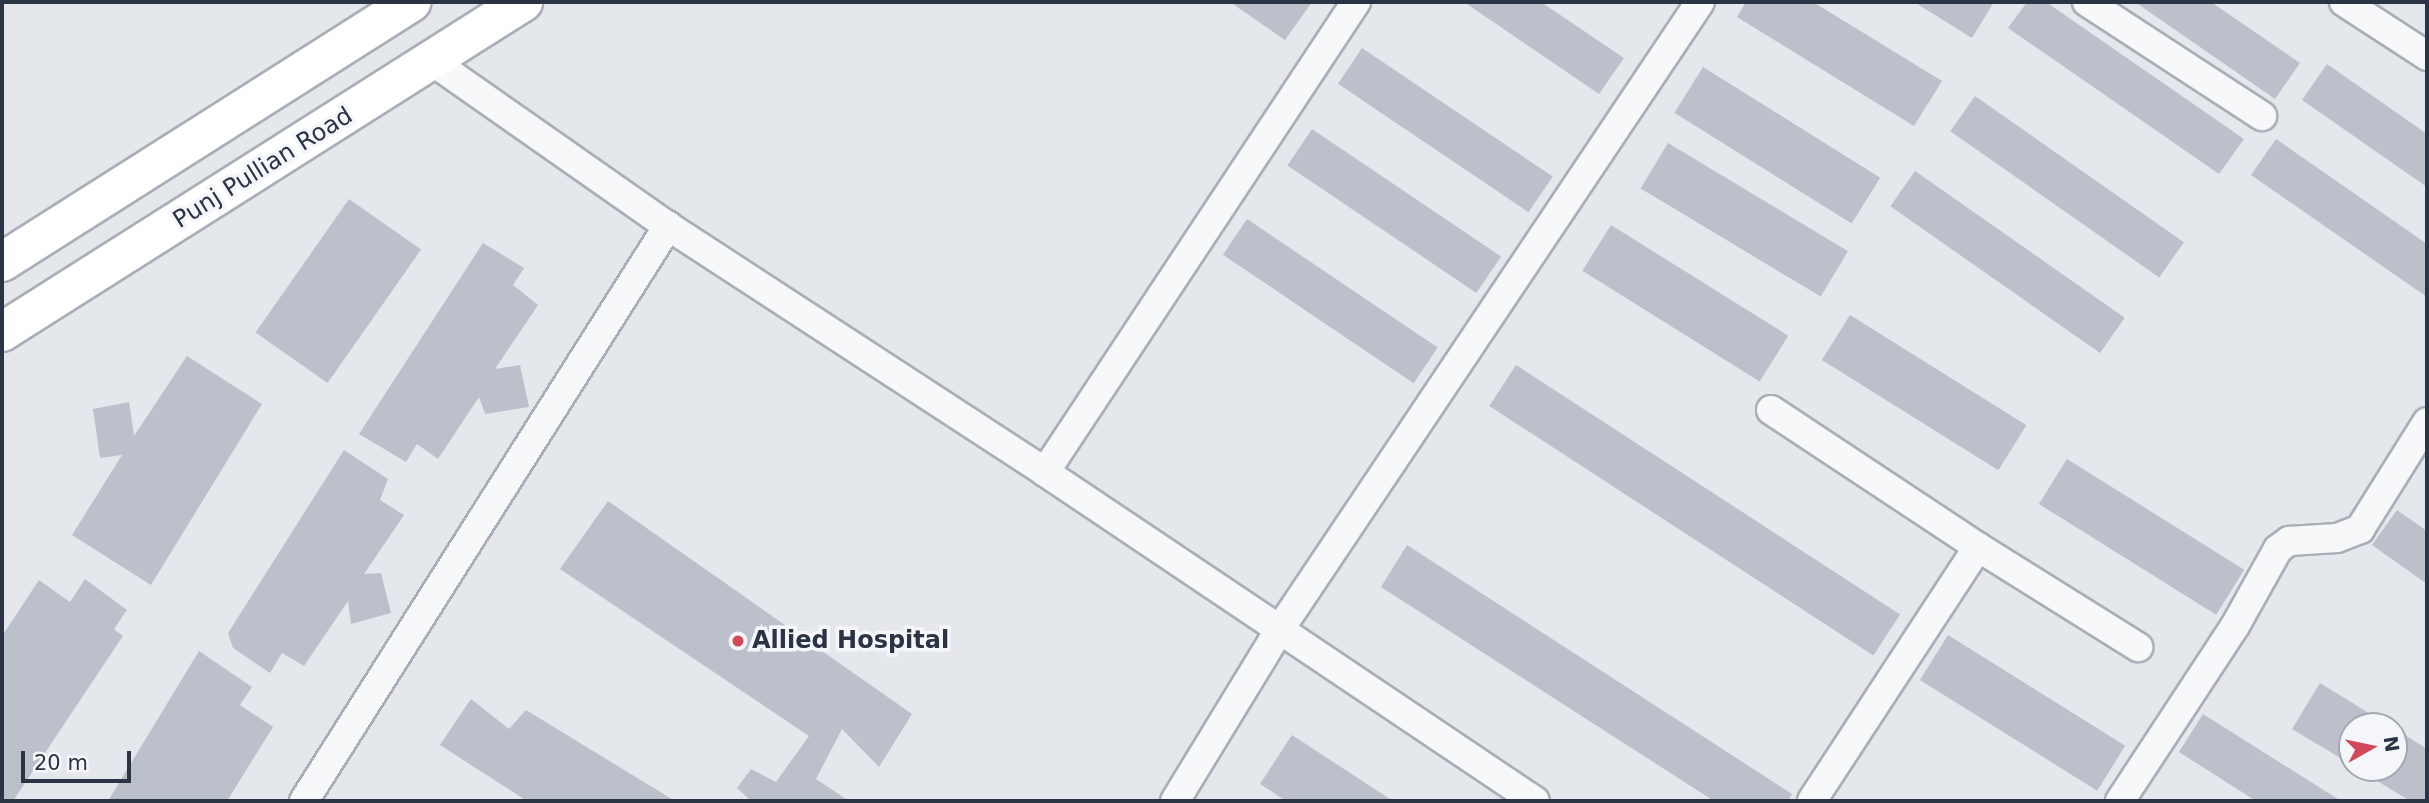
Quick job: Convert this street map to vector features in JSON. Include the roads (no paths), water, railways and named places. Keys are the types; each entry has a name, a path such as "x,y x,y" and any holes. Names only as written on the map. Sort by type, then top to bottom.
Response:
{"main road":[{"path":"2,262 412,2"},
{"name":"Punj Pullian Road","path":"2,332 523,2"}],"street":[{"path":"1045,472 1356,2"},
{"path":"1175,801 1278,632 1700,2"},
{"path":"2087,2 2262,116"},
{"path":"2344,2 2427,56"},
{"path":"432,61 668,226 1045,472 1278,632 1535,801"},
{"path":"304,801 668,226"},
{"path":"1771,410 1979,547 2138,647"},
{"path":"2120,801 2235,626 2278,549 2289,541 2337,538 2360,529 2427,422"},
{"path":"1812,801 1979,547"}],"place":[{"name":"Allied Hospital","path":"738,641"}]}
